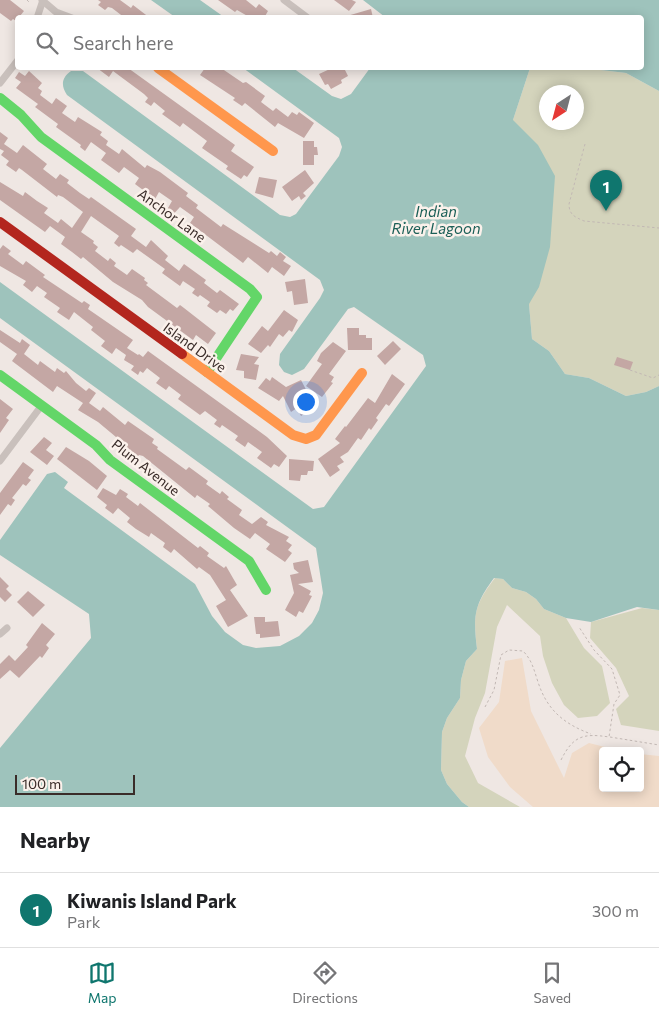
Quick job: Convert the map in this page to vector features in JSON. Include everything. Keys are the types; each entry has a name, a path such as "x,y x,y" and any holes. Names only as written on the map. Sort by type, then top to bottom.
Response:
{"street":[{"path":"38,15 43,0 56,12 64,15"},
{"path":"284,0 304,15"},
{"path":"0,83 15,64"},
{"path":"161,70 273,151"},
{"name":"Anchor Lane","path":"0,98 21,114 41,137 250,289 257,297 207,372"},
{"name":"Island Drive","path":"0,222 293,435 306,439 316,435 362,374"},
{"name":"Plum Avenue","path":"0,375 96,445 110,460 248,561 266,590"},
{"path":"0,462 42,405"},
{"path":"0,634 7,628"}],"path":[{"path":"584,144 569,204 569,210 574,217 584,221 659,228"},
{"path":"630,370 653,378 659,374"},
{"path":"579,627 594,650 612,669 620,694 614,704 609,737"},
{"path":"485,707 494,690 502,655 509,650 523,651 530,658 542,696 554,713 572,727 591,734 659,745"},
{"path":"561,760 567,748 578,738 591,734"}],"green space":[{"path":"529,70 601,70 626,73 659,91 659,386 646,392 626,396 589,378 565,374 549,351 532,339 513,120"},
{"path":"495,578 503,579 512,588 526,592 536,599 544,609 566,618 584,648 602,666 610,703 597,716 578,718 564,705 552,683 543,656 540,636 507,605 497,627 485,693 475,718 465,756 478,783 520,807 469,807 462,802 447,784 441,770 442,732 447,718 460,698 461,680 466,661 477,649 475,619 479,603"},
{"path":"642,608 659,610 659,731 621,725 616,709 629,696 616,668 590,638 591,622"}],"sand":[{"path":"522,658 531,711 564,778 572,753 589,743 605,747 599,747 599,792 644,792 644,754 659,756 659,807 533,807 510,787 488,757 479,728 499,702 505,661"}],"water":[{"path":"151,0 200,0 221,15 172,15"},
{"path":"363,0 659,0 659,91 626,73 601,70 644,70 644,15 382,15"},
{"name":"Indian River Lagoon","path":"246,70 296,70 332,96 341,99 351,94 369,70 529,70 513,120 538,145 555,176 550,247 539,287 529,304 532,339 549,351 565,374 589,378 626,396 646,392 659,386 659,610 637,607 591,622 566,618 544,609 536,599 526,592 512,588 503,579 494,578 482,596 476,611 477,649 466,661 461,680 460,698 447,718 442,732 441,770 447,784 462,802 469,807 0,807 0,748 91,638 89,614 0,555 0,540 47,474 55,472 68,482 64,488 195,584 212,616 225,632 243,645 256,648 280,646 299,636 312,623 319,610 323,593 316,548 0,318 0,282 313,509 324,507 426,366 423,355 354,307 348,309 304,369 292,375 284,372 279,365 280,354 320,298 324,290 320,280 67,95 63,85 65,76 71,71 83,71 280,215 290,217 296,214 339,156 342,147 339,138"}],"building":[{"path":"0,0 10,0 24,11 21,15 15,15 15,20 13,19 11,21 0,13"},
{"path":"98,0 120,0 131,8 133,5 146,15 121,15 112,8 108,7 105,10 98,5 101,2"},
{"path":"218,0 246,0 256,8 259,4 268,11 266,15 246,15 237,10 235,12"},
{"path":"334,0 352,0 356,2 349,11"},
{"path":"371,9 372,15 350,15"},
{"path":"100,70 131,70 235,145 231,151 254,167 247,177 244,175 241,179 226,169 228,166 202,148 207,141 183,123 180,127 162,114 165,111 154,102 151,106 145,102 148,98 144,94 113,71 109,77"},
{"path":"204,70 224,70 243,83 246,82 265,96 261,102 273,111 276,108 288,117 292,112 297,115 299,112 314,123 304,138 278,123 275,127 245,103 242,106 233,100 235,98 200,75"},
{"path":"328,70 345,70 348,76 341,80 342,83 331,89 328,84 325,85 319,74"},
{"path":"29,71 42,83 38,88 42,91 40,95 52,104 56,98 67,106 62,113 75,122 78,117 102,132 100,135 108,141 106,145 119,154 122,149 145,168 147,165 160,172 188,193 186,196 198,205 196,208 221,227 223,224 269,253 271,251 277,256 280,252 286,257 283,261 291,266 284,276 272,267 268,273 248,257 243,263 190,223 194,217 180,207 169,219 164,215 172,201 159,192 155,199 135,184 139,178 124,167 119,173 101,160 106,153 91,142 85,151 80,147 81,145 56,127 58,124 35,107 38,104 16,88 21,82 15,78 19,72 25,76"},
{"path":"0,132 8,138 4,144 17,153 23,145 47,164 43,169 56,179 60,174 69,180 67,183 80,193 89,199 91,197 136,229 131,236 146,247 151,240 168,256 165,260 179,271 184,264 206,280 204,283 217,293 220,290 239,304 233,311 230,309 226,314 220,310 217,313 207,306 210,302 200,295 198,297 192,293 195,289 183,281 180,286 162,273 165,269 137,249 133,253 121,245 119,247 114,243 119,236 91,216 81,232 94,241 93,243 98,247 95,251 108,261 110,258 116,263 114,266 127,275 132,269 145,278 144,280 148,283 146,285 177,308 180,305 216,333 208,344 196,335 193,340 148,307 142,300 113,282 83,257 81,259 61,244 65,237 50,226 45,232 0,200 0,182 23,196 25,192 48,208 44,213 58,223 61,219 72,228 83,212 63,197 58,195 57,197 19,168 16,172 6,165 9,161 1,155 4,151 0,149"},
{"path":"303,141 314,141 314,147 317,147 318,155 314,155 314,165 303,165"},
{"path":"305,170 314,183 303,193 306,196 301,200 299,196 292,201 282,187"},
{"path":"259,177 277,180 273,198 255,193"},
{"path":"3,245 11,251 8,254 23,265 26,261 45,275 43,277 82,303 84,301 90,305 88,309 133,340 127,348 143,357 148,351 267,437 287,456 279,467 274,464 271,468 257,458 262,452 248,442 245,447 235,440 238,436 222,425 220,428 214,424 217,420 205,411 200,415 178,399 181,395 169,386 166,390 156,383 160,378 147,368 143,373 140,371 138,375 131,370 134,366 124,360 126,355 116,348 112,354 101,346 105,341 91,330 93,327 74,312 69,320 57,312 60,308 44,297 47,293 37,286 32,292 23,285 26,281 0,266 0,249"},
{"path":"305,279 308,303 294,305 292,291 287,292 285,282"},
{"path":"284,310 298,320 292,332 289,330 283,337 279,334 270,347 268,345 261,353 248,344 262,326 268,331"},
{"path":"347,328 359,328 359,335 366,335 366,338 372,338 372,350 348,350"},
{"path":"0,330 20,343 22,339 30,345 24,354 38,365 40,361 55,372 57,368 64,373 66,371 86,391 89,388 96,393 89,403 100,411 103,407 125,425 128,421 154,439 152,443 158,447 157,449 186,470 189,467 208,481 206,484 220,494 222,491 229,497 227,499 242,510 239,515 252,524 261,517 268,522 266,525 289,537 286,541 292,545 288,550 292,553 285,562 266,549 270,544 255,533 250,539 234,528 208,506 210,504 197,495 195,498 143,456 139,455 135,461 129,457 131,454 120,446 122,442 98,422 78,410 83,403 57,386 53,392 12,361 17,354 0,342"},
{"path":"393,341 401,349 385,365 377,356"},
{"path":"333,342 346,351 329,374 334,377 331,382 333,383 322,397 306,386 322,364 317,361 321,353"},
{"path":"241,354 259,357 254,364 259,365 256,380 244,378 244,371 236,370"},
{"path":"617,357 633,362 630,370 614,365"},
{"path":"392,374 405,384 389,406 386,404 376,418 378,420 371,430 369,428 361,440 358,438 348,452 340,457 344,462 337,466 340,470 330,477 318,459 340,443 335,439 368,398 375,403"},
{"path":"272,377 286,387 301,380 315,407 301,416 297,408 291,412 283,396 279,401 258,388 266,378 270,381"},
{"path":"0,399 13,409 6,418 9,420 0,433"},
{"path":"44,437 52,443 46,450 54,456 47,465 30,452"},
{"path":"66,447 89,461 107,476 97,490 57,459"},
{"path":"289,459 314,461 313,471 308,471 307,475 301,475 300,481 289,480"},
{"path":"23,462 34,470 28,478 31,480 26,486 23,484 12,498 15,500 11,506 8,504 0,515 0,493"},
{"path":"103,488 116,495 120,489 128,494 126,497 138,506 140,503 198,548 200,546 209,553 207,556 224,568 226,566 237,585 230,590 248,616 228,627 216,606 226,600 210,575 199,567 197,569 174,549 171,553 163,547 165,543 151,533 149,537 136,529 127,522 130,518 118,508 113,514 105,508 107,505 97,497"},
{"path":"308,560 313,582 298,584 311,591 309,595 312,596 303,613 299,611 296,617 285,610 294,593 290,575 299,573 294,569 293,563"},
{"path":"0,577 9,586 6,589 12,595 5,602 0,597"},
{"path":"28,591 45,605 33,617 17,602"},
{"path":"254,617 265,617 265,622 278,621 280,636 260,638 260,634 256,634"},
{"path":"42,623 55,634 46,645 49,648 42,658 40,656 19,678 10,670 0,679 0,664 9,655 15,661 28,647 26,645"}],"traffic: fast":[{"path":"0,98 21,115 41,137 250,289 257,297 207,372"},
{"path":"0,375 96,445 110,460 249,561 266,590"}],"traffic: slow":[{"path":"161,70 273,151"},
{"path":"182,354 293,435 306,439 316,435 362,373"}],"traffic: jam":[{"path":"0,222 182,354"}],"place":[{"name":"Kiwanis Island Park","path":"606,211"}]}
